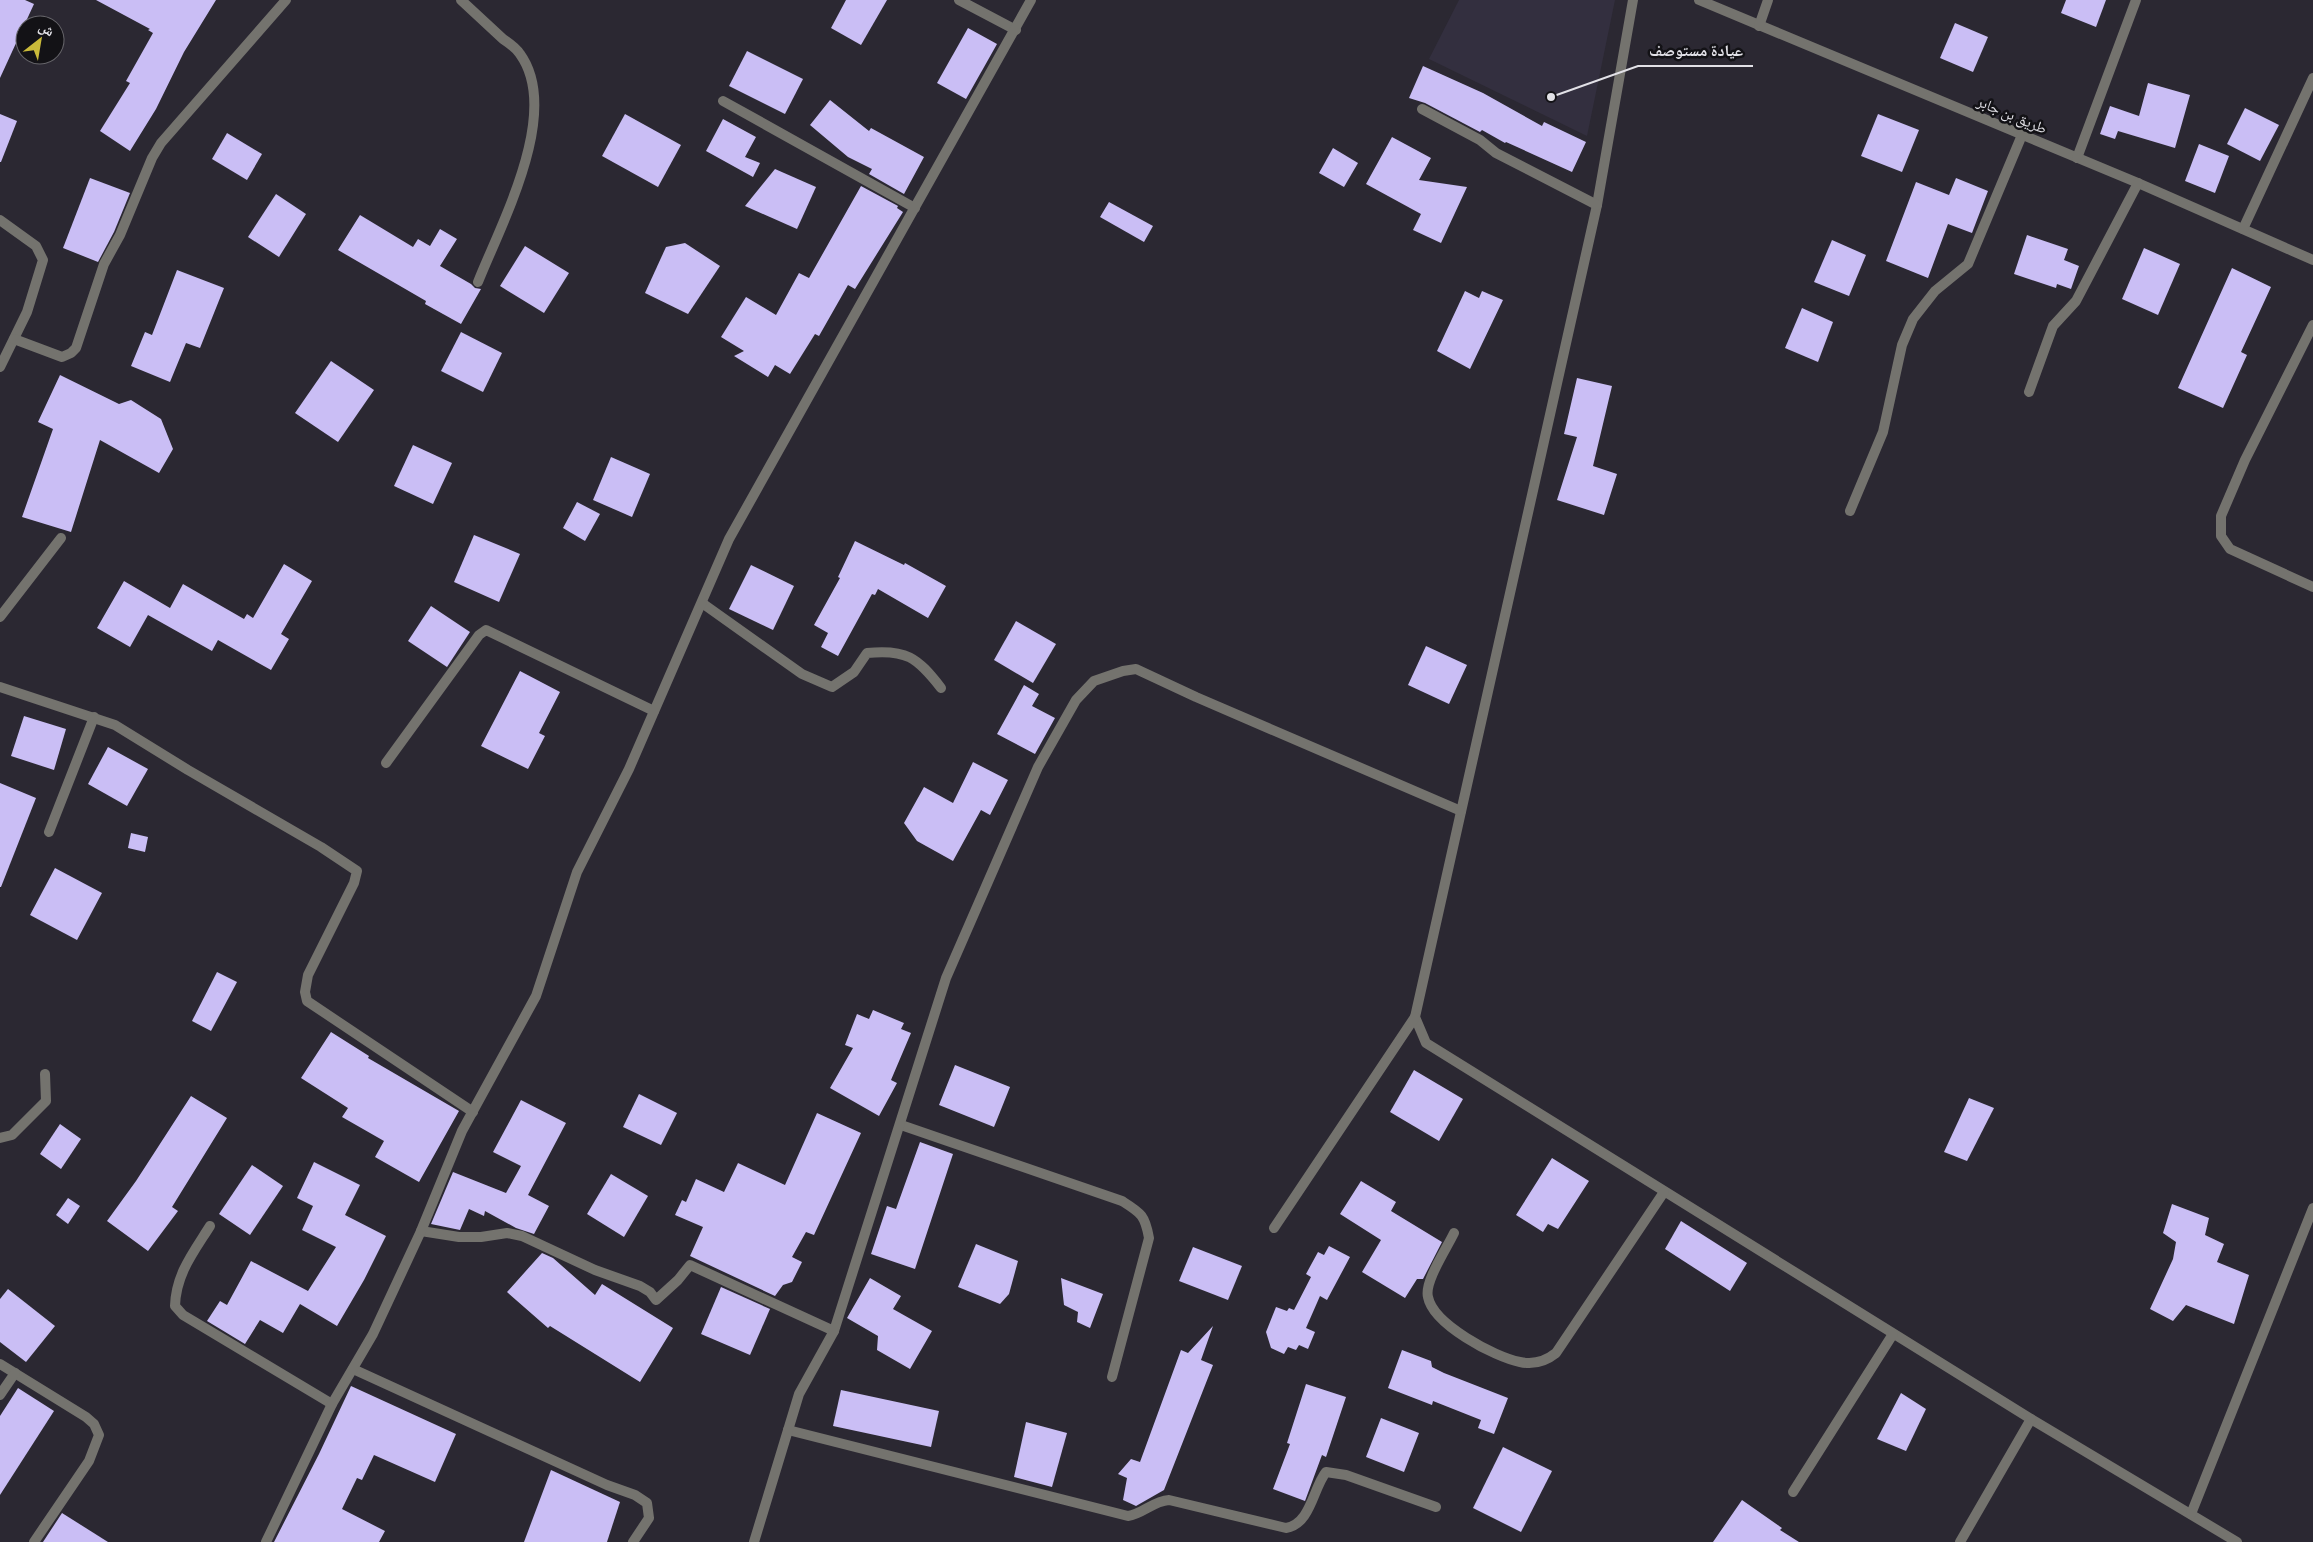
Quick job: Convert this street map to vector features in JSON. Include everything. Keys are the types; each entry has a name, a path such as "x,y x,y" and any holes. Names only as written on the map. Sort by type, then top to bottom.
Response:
{"street":[{"path":"14,339 62,357 71,353 76,348 104,264 120,235 152,158 161,143 286,0"},
{"path":"461,0 520,54 530,78 536,100 534,122 524,167 478,282"},
{"path":"959,0 1016,30"},
{"path":"266,1542 332,1404 373,1334 420,1231 462,1131 536,996 577,872 629,769 729,539 1016,30 1031,0"},
{"path":"1274,1228 1414,1017 1597,205 1633,0"},
{"name":"طريق بن جابر","path":"1699,0 2138,183 2313,260"},
{"path":"1759,26 1768,0"},
{"path":"2077,158 2136,0"},
{"path":"2243,229 2313,78"},
{"path":"723,101 915,208"},
{"path":"1422,109 1480,140 1496,154 1597,205"},
{"path":"1850,511 1883,432 1902,345 1913,319 1935,290 1968,264 2022,135"},
{"path":"2029,392 2053,326 2076,301 2138,183"},
{"path":"0,220 36,246 43,260 27,312 0,367"},
{"path":"2313,325 2245,460 2221,516 2221,536 2230,549 2313,587"},
{"path":"0,617 62,538"},
{"path":"702,603 802,674 832,687 854,672 867,653 890,650 907,654 930,673 941,688"},
{"path":"386,763 479,635 486,630 654,711"},
{"path":"754,1542 799,1394 834,1331 901,1125 946,978 1038,767 1076,700 1094,681 1123,671 1136,669 1196,697 1461,811"},
{"path":"0,687 116,725 321,847 357,871 354,883 308,975 305,992 307,1001 472,1112"},
{"path":"49,832 94,717"},
{"path":"1414,1017 1426,1043 2031,1419 2237,1542"},
{"path":"0,1138 12,1135 46,1101 45,1074"},
{"path":"901,1125 1122,1201 1137,1210 1146,1219 1149,1238 1112,1377"},
{"path":"1454,1234 1429,1283 1427,1296 1434,1311 1453,1328 1482,1348 1520,1362 1545,1362 1556,1353 1664,1192"},
{"path":"2191,1514 2313,1208"},
{"path":"210,1226 180,1274 176,1291 176,1306 183,1314 332,1404"},
{"path":"420,1231 459,1237 481,1237 507,1233 522,1236 595,1270 640,1286 650,1292 656,1300 678,1280 690,1265 834,1331"},
{"path":"1792,1492 1893,1334"},
{"path":"0,1364 86,1418 94,1424 99,1435 89,1461 34,1542"},
{"path":"353,1370 607,1485 635,1495 647,1504 649,1518 633,1542"},
{"path":"0,1394 15,1373"},
{"path":"1960,1542 2031,1419"},
{"path":"788,1430 1128,1516 1140,1513 1160,1500 1168,1500 1286,1528 1292,1527 1304,1516 1320,1479 1326,1472 1346,1475 1436,1508"}],"shaded area":[{"path":"1459,0 1615,0 1587,136 1429,59"}],"building":[{"path":"0,0 25,0 34,4 29,15 15,15 15,45 0,78"},
{"path":"96,0 216,0 184,52 156,109 130,151 100,131 130,83 126,81 153,33 148,30 150,29"},
{"path":"846,0 887,0 861,45 831,28"},
{"path":"2066,0 2106,0 2096,27 2061,13"},
{"path":"1955,23 1988,37 1973,72 1940,58"},
{"path":"968,28 997,44 966,99 937,83"},
{"path":"747,51 803,79 785,114 729,86"},
{"path":"1423,66 1483,93 1542,126 1544,122 1586,142 1572,172 1505,143 1482,130 1480,132 1425,103 1409,98"},
{"path":"2148,83 2190,95 2175,148 2118,131 2115,139 2100,134 2110,106 2139,116"},
{"path":"830,100 869,131 871,128 924,157 904,194 869,174 872,169 848,157 810,125"},
{"path":"2245,108 2279,125 2260,161 2227,144"},
{"path":"0,114 17,121 1,162 0,162"},
{"path":"625,114 681,145 658,187 602,156"},
{"path":"1878,114 1919,130 1902,172 1861,156"},
{"path":"723,119 756,137 745,157 760,163 753,177 706,151"},
{"path":"227,133 262,154 247,180 212,159"},
{"path":"1392,137 1431,158 1419,180 1467,187 1441,243 1413,230 1421,214 1366,184"},
{"path":"2199,144 2229,156 2215,193 2185,181"},
{"path":"1333,148 1358,163 1344,187 1319,173"},
{"path":"775,169 816,187 797,229 745,206"},
{"path":"90,178 130,193 114,232 98,262 63,248"},
{"path":"1956,178 1988,191 1972,233 1948,224 1928,278 1886,261 1916,182 1949,195"},
{"path":"861,186 898,206 897,208 903,212 855,289 848,285 819,336 815,334 790,374 775,365 768,377 734,356 744,351 721,337 746,297 776,315 799,273 809,278"},
{"path":"276,194 306,214 279,257 248,237"},
{"path":"1109,202 1153,226 1144,242 1100,217"},
{"path":"360,215 413,247 418,239 430,246 440,229 457,239 440,266 475,288 481,289 461,324 425,304 426,301 338,250"},
{"path":"2027,235 2068,249 2064,260 2079,266 2071,289 2057,284 2056,288 2014,274"},
{"path":"1832,240 1866,255 1849,296 1814,282"},
{"path":"685,243 720,266 688,314 645,293 666,247"},
{"path":"525,246 569,273 544,313 500,286"},
{"path":"2144,248 2180,264 2158,315 2122,299"},
{"path":"2232,268 2271,287 2241,352 2247,355 2223,408 2178,388"},
{"path":"177,270 224,288 200,348 186,343 170,382 131,366 145,332 152,335"},
{"path":"1465,291 1479,298 1482,291 1503,300 1470,369 1437,351"},
{"path":"1802,308 1833,322 1818,362 1785,348"},
{"path":"461,332 502,353 483,392 441,371"},
{"path":"331,361 374,390 338,442 295,413"},
{"path":"60,375 119,404 131,400 161,419 173,449 159,473 100,440 71,532 22,517 53,429 38,422"},
{"path":"1577,378 1612,386 1593,466 1617,474 1604,515 1557,500 1577,437 1564,434"},
{"path":"413,445 452,463 433,504 394,486"},
{"path":"611,457 650,474 632,517 593,500"},
{"path":"577,502 600,514 585,541 563,528"},
{"path":"474,535 520,554 499,602 454,582"},
{"path":"855,541 904,565 905,563 946,586 928,618 878,589 875,595 872,594 838,656 821,647 828,633 814,625 840,578 838,577"},
{"path":"284,564 312,581 281,634 289,639 271,670 218,640 212,651 148,615 130,647 97,628 124,581 170,608 183,584 244,619 247,614 253,618"},
{"path":"751,565 794,586 773,630 729,609"},
{"path":"431,606 470,632 447,667 408,641"},
{"path":"1016,621 1056,644 1033,683 994,660"},
{"path":"1426,646 1467,665 1449,704 1408,685"},
{"path":"520,671 560,692 539,733 545,736 528,769 481,746"},
{"path":"1024,685 1039,694 1032,706 1055,718 1035,754 997,734"},
{"path":"24,716 66,729 54,770 11,756"},
{"path":"108,747 148,769 127,806 88,784"},
{"path":"973,762 1008,780 990,815 981,810 953,861 917,841 904,823 924,787 953,803"},
{"path":"0,783 36,798 1,887 0,887"},
{"path":"131,833 148,837 145,852 128,848"},
{"path":"55,868 102,893 77,940 30,915"},
{"path":"217,972 237,982 211,1031 192,1021"},
{"path":"873,1010 904,1023 901,1029 911,1033 891,1080 897,1083 879,1116 830,1088 853,1048 845,1045 857,1014 869,1019"},
{"path":"331,1032 369,1056 368,1058 459,1111 419,1182 375,1157 384,1141 342,1117 348,1108 301,1078"},
{"path":"955,1065 1010,1087 994,1127 939,1105"},
{"path":"1414,1070 1463,1099 1439,1141 1390,1112"},
{"path":"639,1094 677,1113 661,1145 623,1127"},
{"path":"191,1096 227,1118 172,1207 178,1211 148,1251 107,1221 136,1181"},
{"path":"1969,1098 1994,1108 1967,1161 1944,1152"},
{"path":"521,1100 566,1123 528,1195 549,1206 534,1234 516,1228 485,1211 484,1216 469,1209 460,1230 431,1224 453,1172 506,1193 521,1166 493,1152"},
{"path":"817,1113 861,1133 814,1235 806,1232 792,1257 802,1262 792,1282 783,1285 775,1296 690,1256 703,1227 675,1215 682,1200 686,1202 696,1179 724,1192 738,1163 785,1185"},
{"path":"60,1124 81,1139 61,1169 40,1154"},
{"path":"920,1142 953,1154 915,1269 871,1254 887,1206 896,1209"},
{"path":"1552,1158 1589,1181 1558,1229 1548,1224 1543,1232 1516,1215"},
{"path":"314,1162 360,1185 345,1215 386,1236 364,1280 337,1326 300,1304 283,1333 260,1320 245,1344 207,1321 220,1301 227,1305 251,1261 308,1291 336,1247 302,1230 313,1206 297,1198"},
{"path":"252,1165 283,1186 250,1235 219,1214"},
{"path":"611,1174 648,1196 624,1237 587,1214"},
{"path":"1361,1181 1396,1202 1391,1211 1442,1242 1423,1279 1417,1279 1405,1298 1362,1272 1381,1240 1340,1214"},
{"path":"68,1198 80,1206 68,1224 56,1215"},
{"path":"2172,1204 2209,1218 2205,1235 2224,1244 2217,1262 2249,1275 2234,1324 2186,1305 2173,1321 2150,1309 2173,1259 2176,1242 2163,1233"},
{"path":"1681,1221 1747,1263 1730,1291 1665,1249"},
{"path":"976,1244 1018,1261 1009,1294 1000,1304 958,1287"},
{"path":"1329,1246 1350,1257 1327,1300 1320,1296 1306,1328 1315,1332 1308,1349 1299,1345 1296,1350 1288,1347 1284,1354 1271,1348 1266,1332 1276,1307 1287,1311 1289,1308 1294,1310 1311,1277 1306,1274 1318,1252 1324,1255"},
{"path":"1193,1247 1242,1266 1228,1300 1179,1281"},
{"path":"542,1253 553,1258 595,1295 602,1284 673,1328 640,1382 550,1326 548,1328 507,1292"},
{"path":"870,1278 901,1296 893,1309 932,1331 910,1369 877,1350 878,1336 847,1318"},
{"path":"1061,1278 1103,1294 1090,1328 1077,1322 1078,1312 1064,1305"},
{"path":"721,1287 770,1309 750,1355 701,1334"},
{"path":"8,1289 55,1326 26,1362 0,1342 0,1299"},
{"path":"1213,1326 1201,1360 1213,1365 1164,1490 1136,1506 1123,1500 1127,1478 1118,1474 1131,1459 1140,1462 1181,1350 1188,1353"},
{"path":"1402,1350 1431,1361 1432,1367 1444,1373 1508,1398 1494,1434 1478,1428 1481,1420 1433,1401 1432,1405 1388,1388"},
{"path":"1306,1384 1346,1397 1326,1457 1322,1455 1305,1501 1273,1489 1290,1444 1287,1443"},
{"path":"351,1386 456,1434 435,1482 374,1455 362,1480 357,1478 342,1509 385,1531 379,1542 274,1542 319,1454"},
{"path":"18,1388 54,1411 0,1495 0,1416"},
{"path":"841,1390 939,1411 931,1447 833,1426"},
{"path":"1901,1393 1926,1409 1906,1451 1877,1439"},
{"path":"1381,1418 1419,1433 1404,1472 1366,1457"},
{"path":"1026,1422 1067,1433 1052,1487 1014,1477"},
{"path":"1503,1447 1552,1471 1521,1532 1473,1508"},
{"path":"551,1470 620,1502 607,1542 524,1542"},
{"path":"1742,1500 1782,1528 1780,1530 1799,1542 1713,1542"},
{"path":"62,1513 108,1542 43,1542"}],"place":[{"name":"عيادة مستوصف","path":"1551,97"}]}
